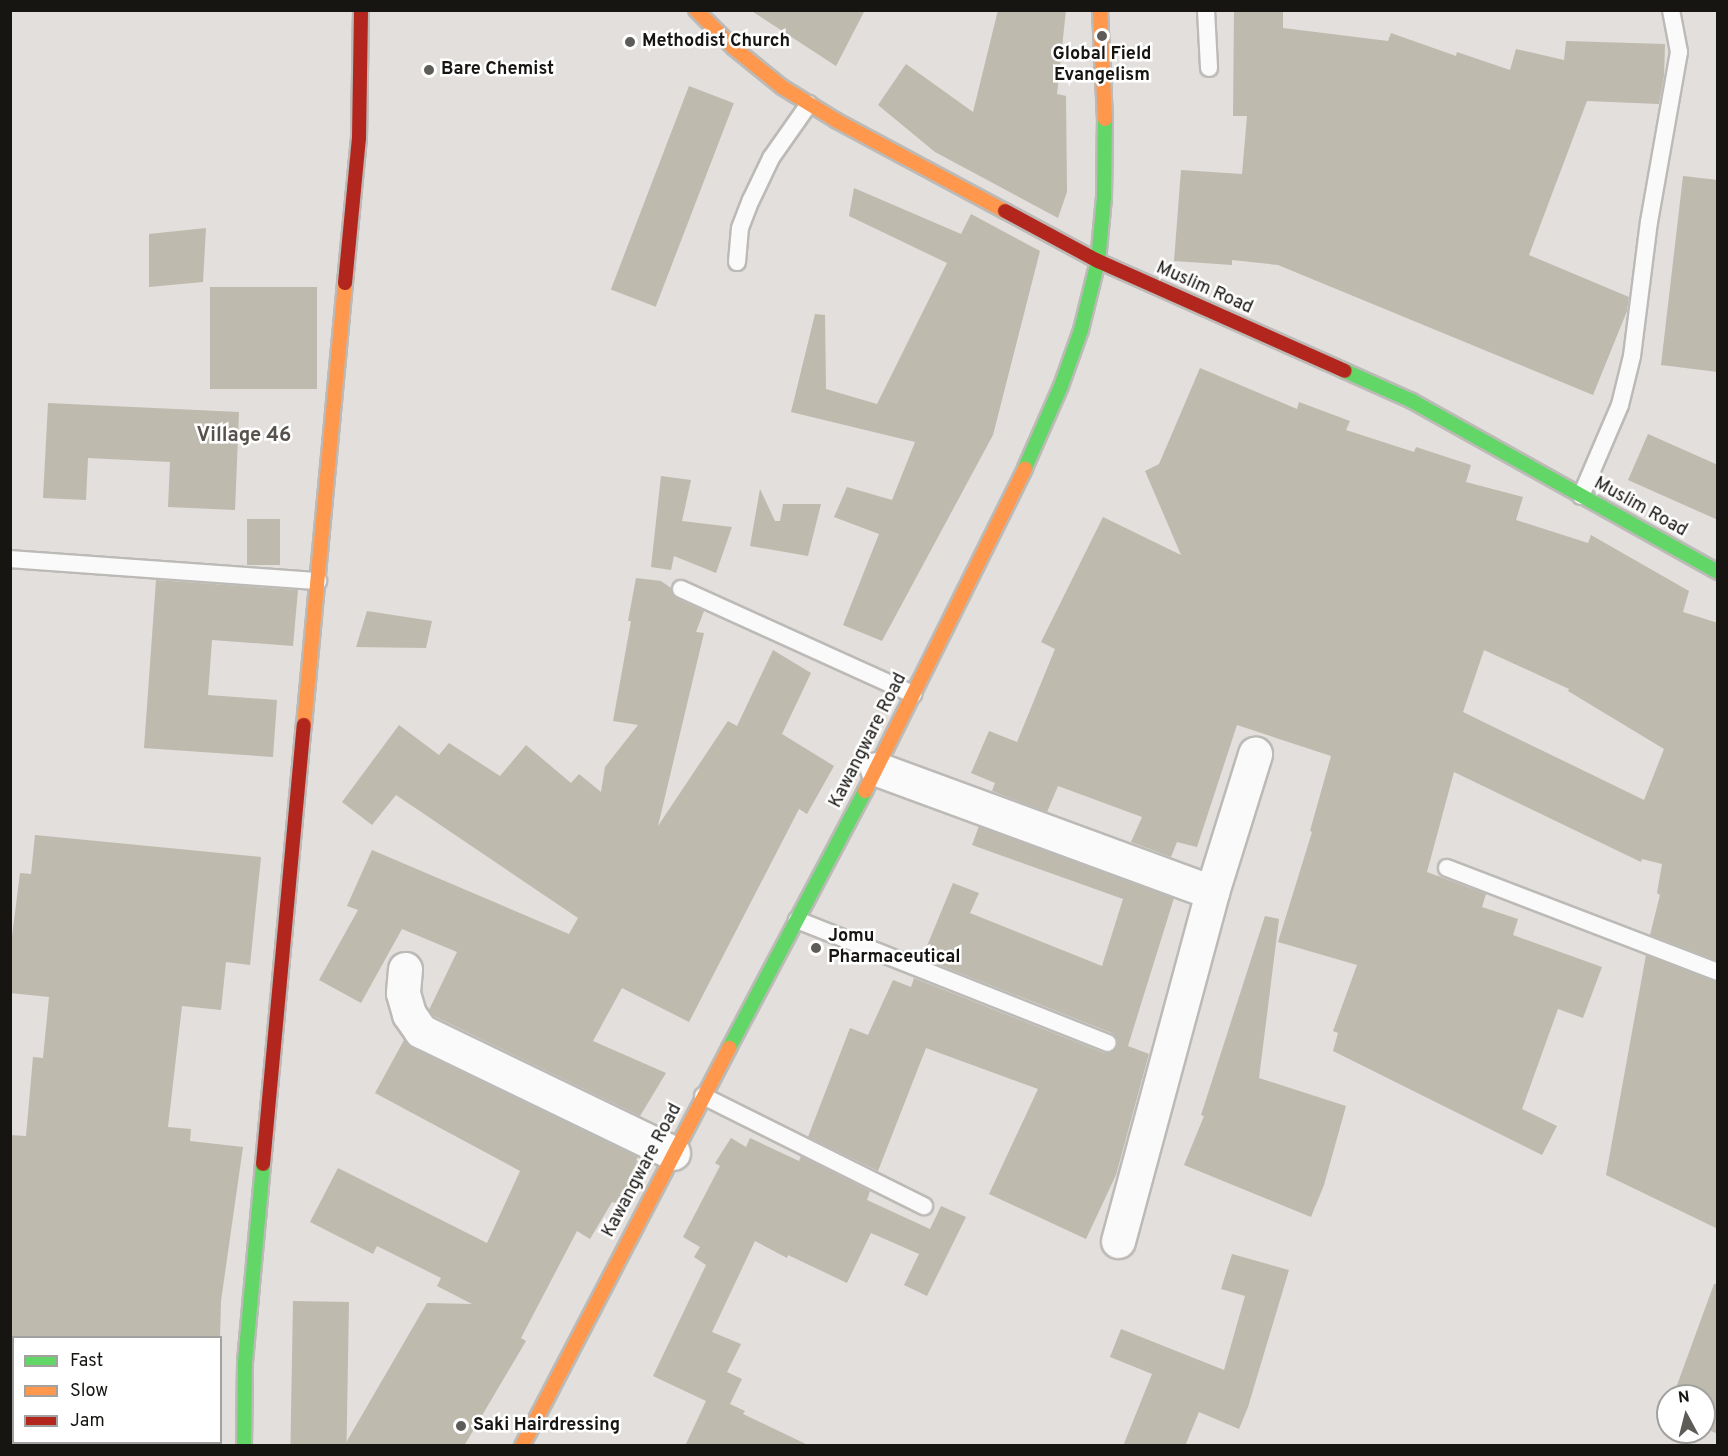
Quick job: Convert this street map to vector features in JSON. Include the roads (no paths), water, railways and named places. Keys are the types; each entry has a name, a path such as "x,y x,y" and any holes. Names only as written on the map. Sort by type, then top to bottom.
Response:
{"street":[{"path":"244,1446 245,1362 359,138 361,10"},
{"name":"Muslim Road","path":"696,10 734,48 782,87 809,104 1098,261 1412,401 1718,572"},
{"name":"Kawangware Road","path":"522,1446 703,1096 877,769 1022,477 1061,386 1081,330 1098,261 1104,198 1105,155 1100,10"},
{"path":"1118,1241 1212,892 1255,754"},
{"path":"877,769 1212,892"},
{"path":"405,969 403,993 409,1014 421,1031 673,1154"}],"lane":[{"path":"1206,10 1209,68"},
{"path":"1581,496 1620,405 1632,356 1649,222 1679,52 1671,10"},
{"path":"737,262 740,228 751,200 771,158 809,104"},
{"path":"10,559 318,581"},
{"path":"681,589 913,694"},
{"path":"1447,868 1718,972"},
{"path":"797,920 1108,1043"},
{"path":"703,1096 924,1206"}],"place":[{"name":"Global Field Evangelism","path":"1102,36"},
{"name":"Methodist Church","path":"630,42"},
{"name":"Bare Chemist","path":"429,70"},
{"name":"Jomu Pharmaceutical","path":"816,948"},
{"name":"Saki Hairdressing","path":"461,1426"}],"district":[{"name":"Village 46","path":"244,436"}]}
